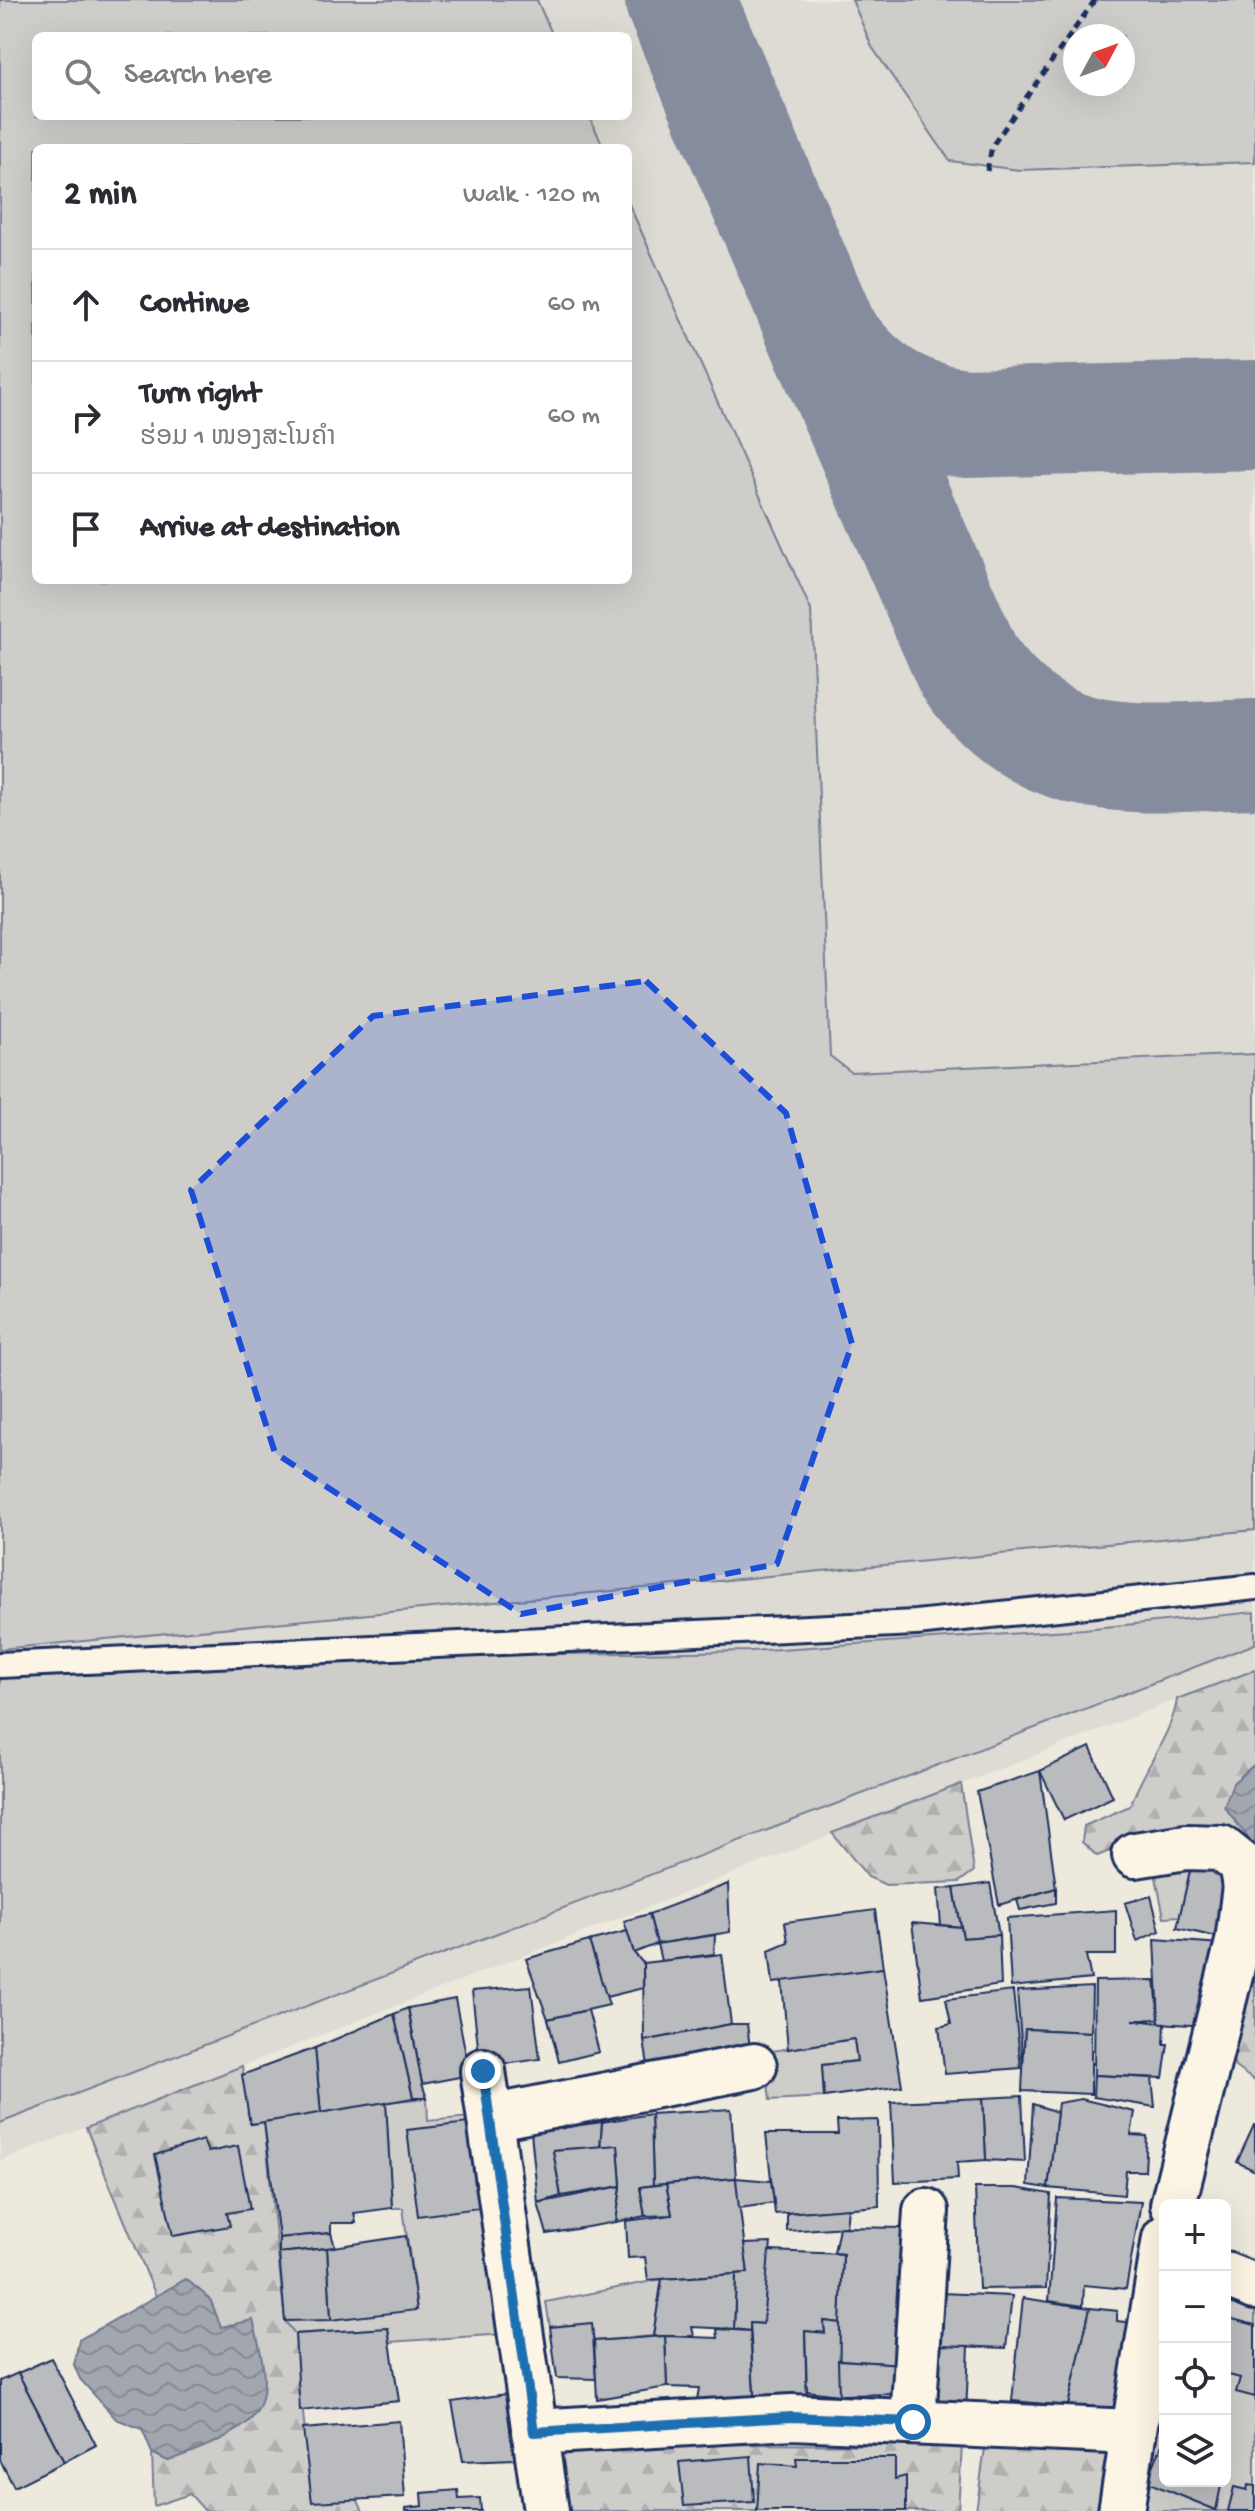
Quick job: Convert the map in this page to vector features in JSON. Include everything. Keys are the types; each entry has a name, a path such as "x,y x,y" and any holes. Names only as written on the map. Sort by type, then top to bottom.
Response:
{"street":[{"path":"1135,1855 1186,1847 1221,1848 1241,1864 1245,1886 1238,1942 1174,2199"},
{"path":"490,2118 754,2066"},
{"path":"483,2071 546,2511"},
{"path":"913,2422 926,2211"},
{"path":"1121,2511 1161,2271"},
{"path":"1231,2277 1255,2287"},
{"path":"534,2432 792,2417 1133,2432"}],"lane":[{"path":"0,1665 916,1623 1255,1587"}],"path":[{"path":"987,171 992,146 1095,0"}],"highlighted area":[{"path":"646,981 786,1113 852,1344 777,1564 521,1614 275,1453 191,1190 373,1016"}],"shaded area":[{"path":"0,0 1255,0 1255,1669 0,2161"}],"green space":[{"path":"0,0 537,0 551,32 32,32 32,120 591,120 602,144 32,144 32,584 632,584 632,211 811,610 830,1056 851,1072 1255,1054 1255,1530 0,1649"},
{"path":"852,0 1255,0 1255,162 1019,170 950,161 872,47"},
{"path":"1255,1612 1255,1644 0,2123 0,1677 371,1657 751,1651 1084,1629"},
{"path":"1255,1670 1255,1764 1233,1783 1255,1847 1255,2081 1235,2067 1229,2048 1247,1856 1125,1845 1097,1856 1082,1842 1084,1826 1130,1806 1170,1725 1177,1699"},
{"path":"961,1784 974,1871 959,1882 886,1885 868,1877 832,1833"},
{"path":"1192,1862 1180,1916 1164,1917 1154,1867"},
{"path":"854,2039 857,2061 822,2065 824,2097 770,2100 764,2052"},
{"path":"242,2066 250,2124 264,2122 285,2321 295,2334 312,2501 357,2499 363,2511 205,2511 190,2494 154,2506 152,2453 168,2461 221,2327 210,2299 186,2280 156,2296 86,2128"},
{"path":"427,2098 428,2121 481,2116 505,2334 390,2342 388,2328 295,2334 285,2321 417,2309 403,2208 392,2208 386,2102"},
{"path":"662,2279 653,2336 594,2341 591,2323 550,2327 546,2302"},
{"path":"1231,2298 1255,2308 1255,2511 1141,2511 1159,2422 1159,2487 1231,2487"},
{"path":"714,2444 962,2445 958,2511 567,2511 562,2454"},
{"path":"985,2448 1109,2454 1100,2511 976,2511"}],"water":[{"path":"1255,1764 1255,1847 1224,1806 1233,1783"},
{"path":"186,2279 210,2299 221,2327 253,2320 262,2357 264,2384 259,2408 244,2425 212,2443 168,2461 152,2453 142,2429 116,2419 80,2379 74,2365 79,2340"}],"building":[{"path":"1090,1747 1113,1797 1064,1820 1040,1771"},
{"path":"1040,1771 1056,1888 999,1905 977,1792"},
{"path":"1192,1862 1230,1871 1221,1938 1177,1928"},
{"path":"990,1883 999,1935 963,1938 954,1888"},
{"path":"728,1884 730,1932 657,1944 649,1914"},
{"path":"954,1888 961,1927 941,1925 938,1889"},
{"path":"1056,1888 1056,1903 1020,1910 1017,1900"},
{"path":"1151,1896 1160,1931 1137,1941 1125,1903"},
{"path":"875,1910 883,1968 773,1983 769,1950 788,1942 785,1922"},
{"path":"1116,1910 1116,1955 1086,1955 1091,1979 1011,1987 1007,1918"},
{"path":"649,1914 657,1944 634,1953 624,1921"},
{"path":"912,1923 961,1927 963,1938 999,1935 1001,1985 922,1997"},
{"path":"627,1931 634,1953 643,1963 643,1988 606,1997 589,1941"},
{"path":"715,1935 714,1954 661,1961 657,1944"},
{"path":"1155,1939 1221,1944 1207,2026 1159,2023"},
{"path":"589,1941 609,2005 548,2019 526,1959"},
{"path":"722,1954 731,2024 644,2041 643,1963"},
{"path":"883,1968 902,2086 824,2097 822,2065 857,2061 854,2039 788,2049 782,1981"},
{"path":"1155,1980 1159,2019 1133,2020 1165,2023 1164,2044 1168,2044 1163,2078 1094,2075 1095,1981"},
{"path":"531,1986 540,2059 499,2065 499,2054 479,2055 472,1991"},
{"path":"1092,1987 1091,2032 1025,2029 1023,2067 1017,1991"},
{"path":"1013,1991 1021,2068 945,2074 939,2027 951,2024 946,1999"},
{"path":"455,1999 470,2075 422,2084 408,2008"},
{"path":"408,2008 427,2098 413,2098 394,2014"},
{"path":"588,2010 599,2052 559,2062 548,2019"},
{"path":"394,2014 413,2098 321,2114 315,2048"},
{"path":"731,2024 747,2024 751,2056 649,2071 644,2041"},
{"path":"1025,2029 1091,2032 1091,2094 1022,2091"},
{"path":"315,2048 321,2114 250,2124 242,2075"},
{"path":"1094,2075 1152,2078 1155,2107 1093,2097"},
{"path":"1022,2096 1025,2162 986,2160 983,2098"},
{"path":"983,2098 986,2160 957,2162 958,2179 895,2182 891,2102"},
{"path":"1081,2099 1135,2112 1131,2135 1147,2136 1145,2171 1126,2171 1124,2195 1048,2188 1058,2103"},
{"path":"386,2102 392,2208 354,2213 356,2223 331,2223 331,2233 279,2238 264,2122"},
{"path":"1033,2104 1057,2112 1048,2188 1028,2185"},
{"path":"731,2109 736,2178 653,2185 651,2114"},
{"path":"651,2114 653,2185 640,2187 645,2216 616,2222 621,2186 618,2145 600,2147 602,2122"},
{"path":"878,2120 879,2206 775,2214 766,2134 838,2134 837,2121"},
{"path":"602,2122 600,2147 553,2150 561,2196 538,2203 531,2132"},
{"path":"468,2123 479,2208 418,2216 407,2130"},
{"path":"1255,2125 1255,2171 1237,2162"},
{"path":"203,2140 208,2152 238,2146 250,2209 227,2213 230,2226 173,2236 155,2155"},
{"path":"618,2145 621,2186 561,2196 553,2150"},
{"path":"736,2178 748,2273 648,2280 645,2257 628,2258 626,2221 672,2215 666,2184"},
{"path":"736,2178 771,2181 774,2203 739,2208"},
{"path":"666,2184 672,2215 645,2216 640,2187"},
{"path":"621,2186 616,2222 547,2234 538,2203"},
{"path":"975,2188 1016,2188 1051,2194 1046,2288 979,2289"},
{"path":"1057,2198 1141,2202 1126,2289 1084,2285 1083,2306 1049,2301"},
{"path":"848,2208 846,2227 787,2231 787,2213"},
{"path":"839,2227 907,2228 904,2364 838,2360 843,2254 834,2253"},
{"path":"331,2233 335,2247 279,2253 279,2238"},
{"path":"406,2236 417,2310 331,2320 327,2248"},
{"path":"771,2243 763,2324 750,2323 750,2331 734,2329 736,2274 748,2273 744,2244"},
{"path":"327,2248 331,2320 285,2321 279,2253"},
{"path":"769,2251 843,2254 840,2323 824,2321 825,2333 805,2331 807,2407 755,2411 750,2323 763,2324"},
{"path":"736,2274 734,2329 692,2327 694,2336 653,2336 662,2279"},
{"path":"940,2293 1012,2296 1006,2348 935,2345"},
{"path":"1023,2298 1090,2308 1068,2406 1012,2401"},
{"path":"1090,2308 1117,2311 1117,2321 1143,2324 1126,2415 1068,2406"},
{"path":"1231,2319 1255,2325 1255,2397 1236,2392 1240,2378 1231,2376"},
{"path":"824,2321 840,2323 839,2395 807,2391 805,2331 825,2333"},
{"path":"592,2323 596,2379 557,2378 550,2327"},
{"path":"388,2328 399,2401 300,2411 295,2334"},
{"path":"717,2329 750,2331 755,2411 695,2412 699,2388 667,2387 665,2336 718,2338"},
{"path":"665,2336 667,2387 597,2399 594,2341"},
{"path":"935,2345 969,2346 966,2414 925,2414"},
{"path":"51,2358 96,2445 64,2462 18,2373"},
{"path":"838,2360 904,2364 901,2394 839,2395"},
{"path":"18,2373 64,2462 14,2487 0,2460 0,2381"},
{"path":"513,2393 515,2459 463,2461 452,2402"},
{"path":"399,2421 405,2497 312,2502 303,2429"},
{"path":"1159,2452 1159,2487 1147,2482"},
{"path":"751,2456 754,2502 684,2506 679,2462"},
{"path":"796,2458 895,2458 895,2479 906,2476 906,2511 757,2511 760,2463 797,2466"},
{"path":"1248,2485 1255,2486 1255,2511 1228,2511 1234,2487 1247,2490"},
{"path":"1159,2487 1221,2487 1216,2510"},
{"path":"458,2490 459,2499 480,2498 481,2511 406,2511 406,2508 423,2506 422,2493"}],"taxiway":[{"path":"680,0 825,339 870,387 923,415 967,423 1255,415"},
{"path":"829,348 968,666 997,702 1028,727 1061,743 1095,753 1132,757 1255,754"}],"route":[{"path":"483,2071 534,2432 792,2417 913,2422"}]}
